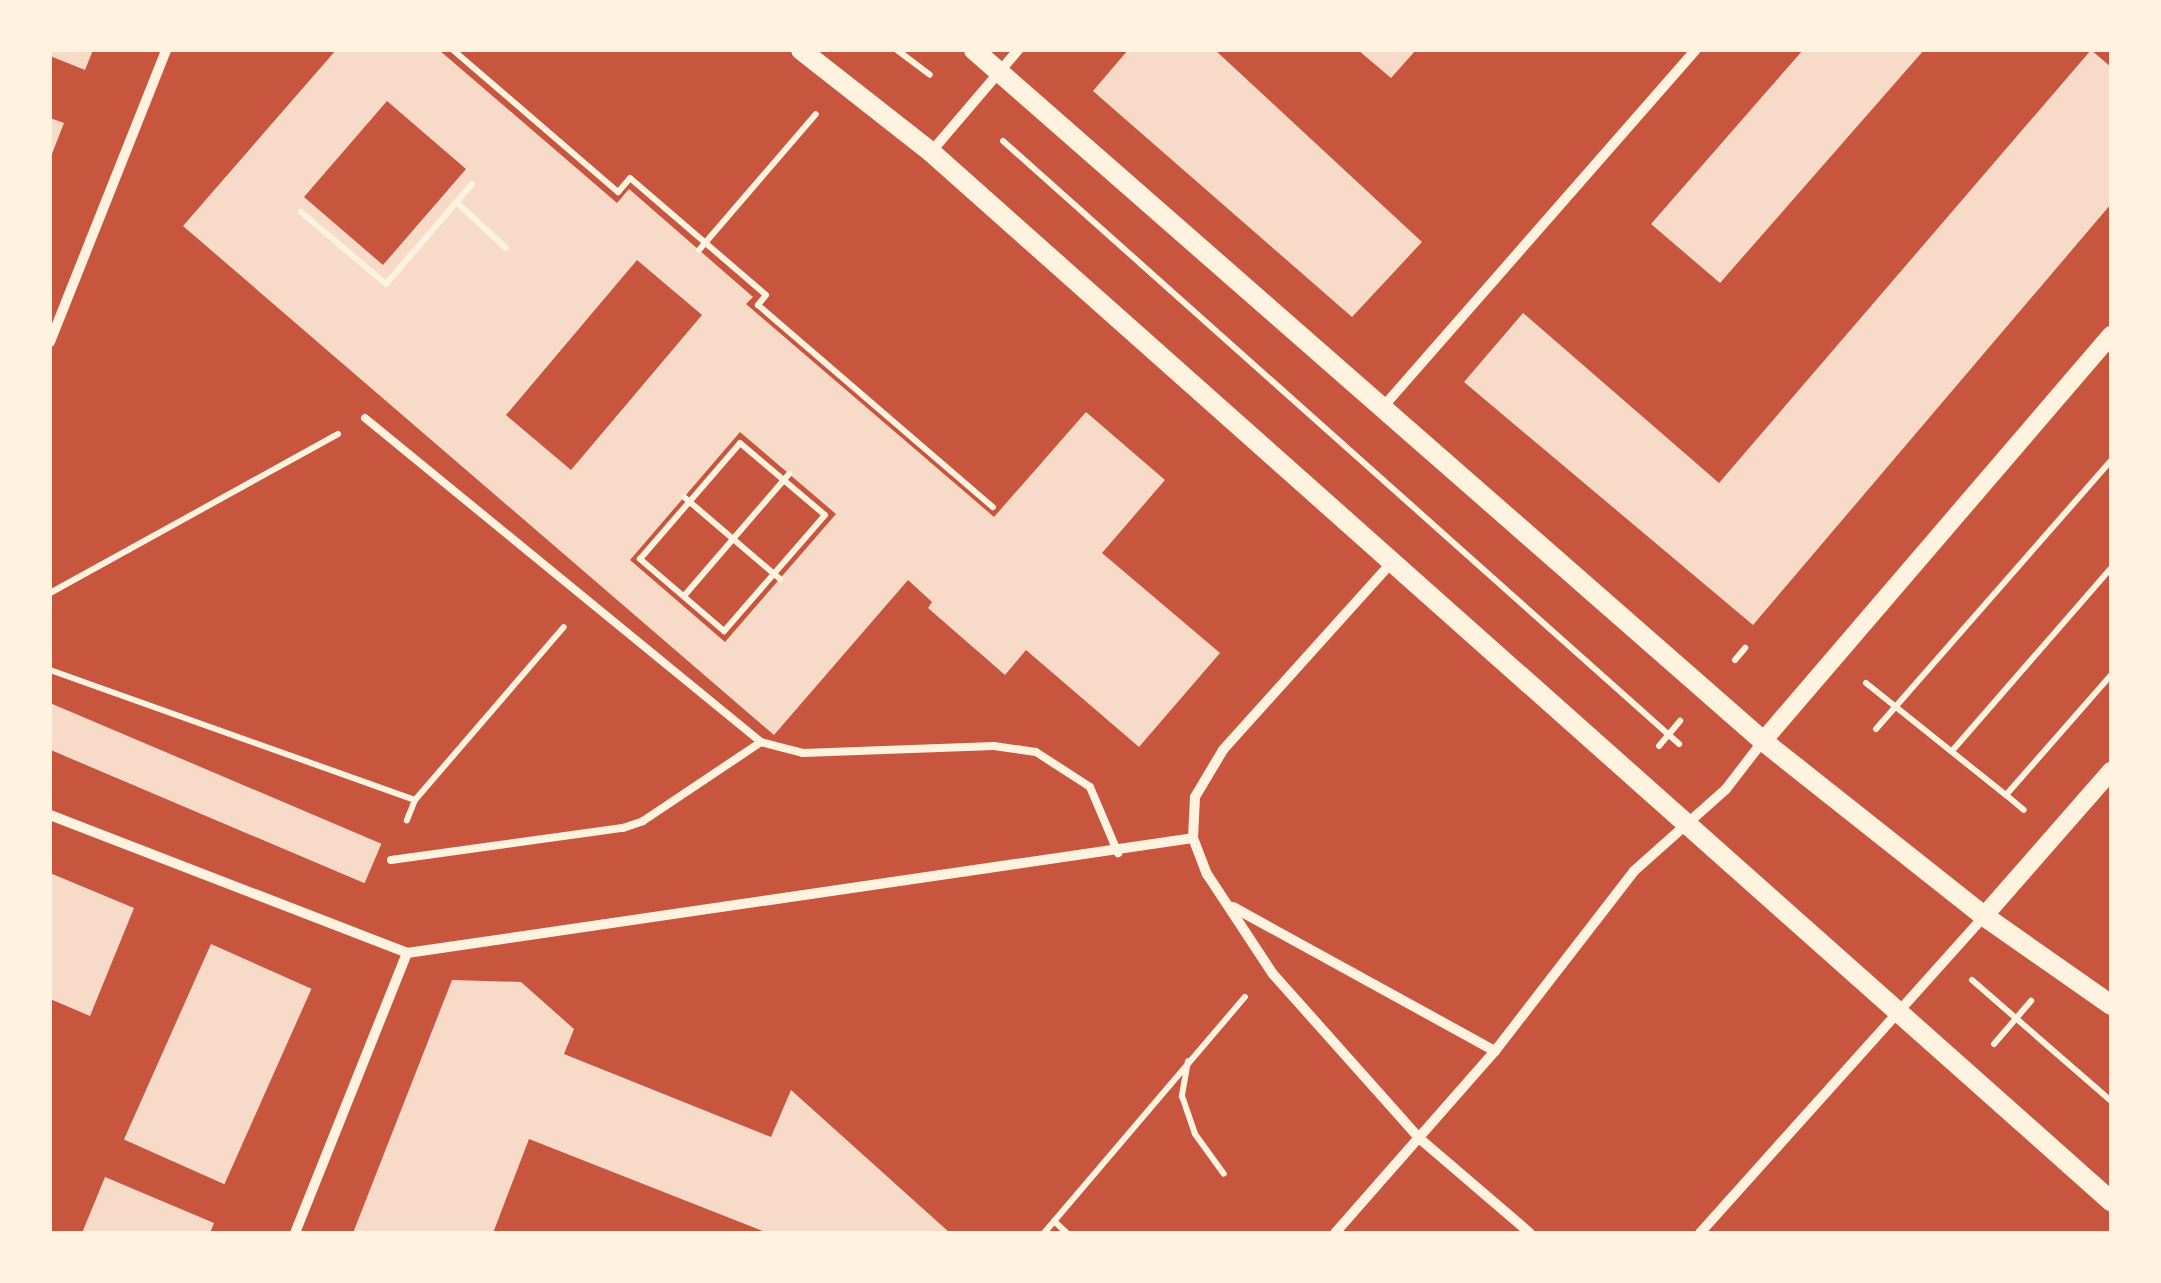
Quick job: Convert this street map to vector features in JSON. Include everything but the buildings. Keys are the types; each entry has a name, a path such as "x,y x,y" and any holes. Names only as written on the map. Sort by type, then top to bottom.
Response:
{"main road":[{"path":"801,50 930,152 2111,1202"},
{"path":"974,50 1763,741 1984,916 2111,1005"}],"street":[{"path":"50,342 166,50"},
{"path":"930,152 1018,50"},
{"path":"1383,406 1695,50"},
{"path":"1335,1233 1495,1051 1634,871 1683,822 1726,789 2111,335"},
{"path":"1393,561 1223,750 1195,797 1194,838 1229,905 1273,974 1418,1138 1530,1233"},
{"path":"1703,1232 2111,771"},
{"path":"50,815 407,953 1118,854 1194,838"},
{"path":"1229,905 1495,1051"},
{"path":"295,1233 407,953"}],"lane":[{"path":"364,418 584,602 762,742 803,753 994,746 1036,752 1090,787 1118,854"},
{"path":"391,860 643,822 762,742"}],"path":[{"path":"453,50 618,192 630,178 706,242 766,296 758,305 993,507"},
{"path":"897,50 930,75"},
{"path":"700,250 811,121"},
{"path":"1003,141 1679,744"},
{"path":"301,212 386,284 472,184"},
{"path":"456,202 506,248"},
{"path":"50,594 364,418"},
{"path":"740,442 787,477 825,514 777,576 724,631 640,559 687,499 740,442"},
{"path":"1876,728 2111,461"},
{"path":"684,596 787,477"},
{"path":"687,499 777,576"},
{"path":"1952,751 2111,568"},
{"path":"391,860 415,800 584,602"},
{"path":"50,670 415,800"},
{"path":"2006,795 2111,675"},
{"path":"1863,681 2027,812"},
{"path":"1632,777 1706,692"},
{"path":"1044,1233 1188,1060 1273,974"},
{"path":"1967,976 2111,1101"},
{"path":"1982,1058 2042,988"},
{"path":"1188,1060 1182,1096 1195,1134 1224,1174"},
{"path":"1054,1221 1067,1233"}]}
